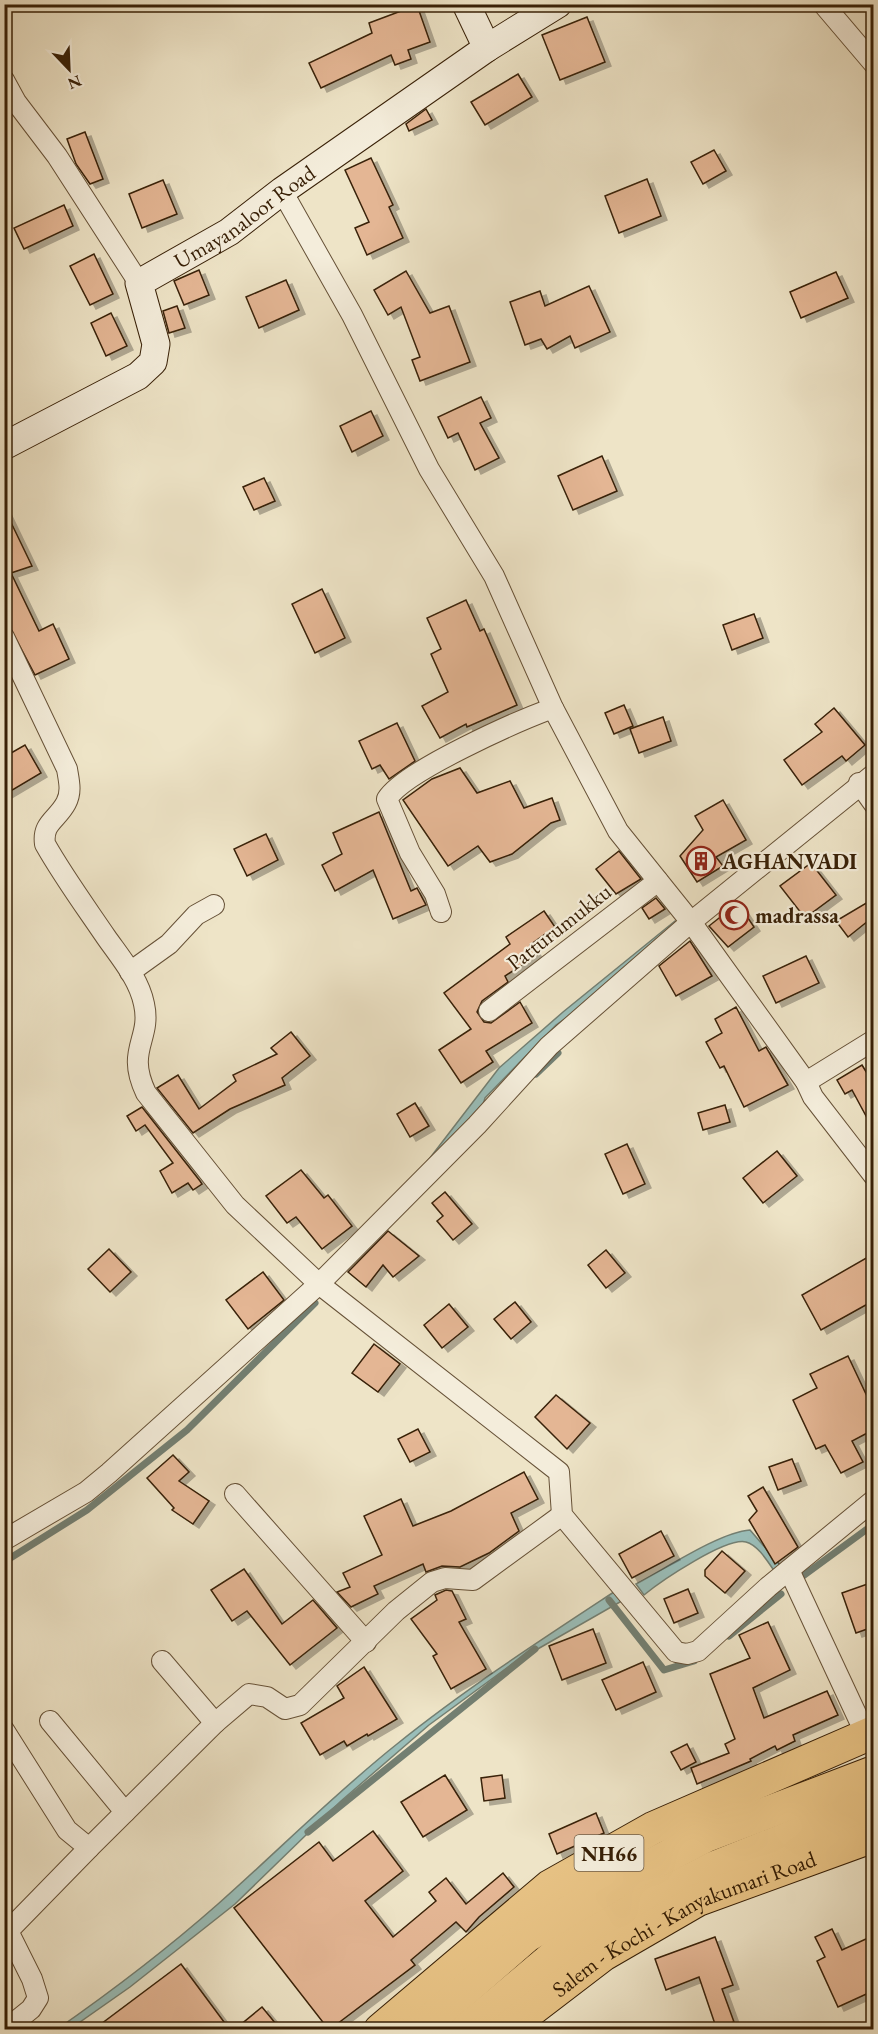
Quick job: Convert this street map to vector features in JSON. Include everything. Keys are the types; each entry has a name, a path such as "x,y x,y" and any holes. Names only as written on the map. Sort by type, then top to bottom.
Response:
{"highway":[{"name":"NH66","path":"380,2030 550,1886 652,1828 870,1733"},
{"path":"419,2030 526,1936 615,1884 706,1836 873,1772"},
{"path":"466,2030 554,1956 634,1909 715,1867 873,1804"},
{"name":"Salem - Kochi - Kanyakumari Road","path":"505,2030 603,1955 698,1900 873,1836"}],"main road":[{"path":"466,4 487,48"},
{"name":"Umayanaloor Road","path":"139,283 230,232 282,191 487,48 558,4"},
{"path":"4,446 138,376 153,362 156,344 139,283"}],"street":[{"path":"824,4 873,64"},
{"path":"4,80 16,102 57,156 139,283"},
{"path":"282,191 352,315 429,470 494,576 553,708 618,831 691,922 806,1082 813,1097 873,1176"},
{"path":"4,637 67,769 70,790 66,804 48,823 43,833 45,844 130,972 144,1003 146,1021 136,1061 139,1078 146,1093 235,1205 319,1284 559,1472 562,1515 676,1652 687,1654 698,1651 789,1570 873,1500"},
{"path":"441,912 435,894 410,853 387,799 392,790 412,777 492,733 553,708"},
{"path":"4,1540 87,1492 319,1284 477,1125 549,1046 691,922 866,778 873,804"},
{"name":"Patturumukku","path":"489,1011 658,881"},
{"path":"130,972 168,944 196,915 214,905"},
{"path":"806,1082 873,1040"},
{"path":"235,1494 366,1642"},
{"path":"5,2030 31,2009 38,1998 32,1979 8,1931 215,1723 249,1694 267,1697 285,1709 300,1705 396,1611 432,1582 445,1578 472,1580 562,1515"},
{"path":"789,1570 870,1733"},
{"path":"162,1661 215,1723"},
{"path":"50,1721 125,1812"},
{"path":"4,1730 66,1830 89,1848"}],"water":[{"path":"675,921 679,927 598,996 556,1025 485,1098 480,1115 423,1167 499,1068 563,1012"},
{"path":"750,1530 781,1566 775,1572 755,1547 746,1542 737,1542 694,1561 644,1595 636,1584 708,1544 738,1532"},
{"path":"620,1588 627,1598 515,1662 429,1725 341,1801 235,1904 130,1987 70,2029 56,2030 139,1969 199,1921 397,1744 479,1683"}],"building":[{"path":"417,5 430,42 408,50 411,59 395,65 391,55 321,88 309,63 372,33 369,23"},
{"path":"587,17 605,62 560,80 542,35"},
{"path":"518,74 532,97 485,125 471,102"},
{"path":"426,109 432,120 409,131 406,124"},
{"path":"85,132 103,179 90,184 76,164 67,139"},
{"path":"714,150 726,171 703,184 691,162"},
{"path":"371,158 393,205 389,207 403,238 367,255 355,228 369,222 345,170"},
{"path":"647,179 661,216 619,233 605,196"},
{"path":"163,180 177,214 142,228 129,194"},
{"path":"64,205 73,226 24,249 14,228"},
{"path":"94,254 113,294 90,305 70,266"},
{"path":"199,270 209,295 184,305 174,281"},
{"path":"406,271 430,313 449,306 470,362 420,381 412,360 420,357 401,307 388,315 374,290"},
{"path":"836,272 848,298 801,318 790,292"},
{"path":"286,280 299,310 259,328 246,297"},
{"path":"589,286 610,332 575,348 570,336 547,349 541,339 525,345 510,302 540,291 545,306"},
{"path":"177,306 185,328 169,333 163,311"},
{"path":"111,313 127,346 106,356 91,323"},
{"path":"481,397 491,418 480,423 499,458 475,470 458,433 448,438 438,417"},
{"path":"371,411 383,436 352,452 340,426"},
{"path":"602,456 617,491 573,510 558,476"},
{"path":"264,478 275,501 254,510 243,487"},
{"path":"4,508 32,566 11,573 39,631 53,624 69,659 35,675 4,616"},
{"path":"322,589 345,638 315,653 292,604"},
{"path":"466,600 480,631 484,629 517,705 467,727 466,724 440,738 422,706 448,692 431,654 441,649 427,618"},
{"path":"754,614 763,638 732,650 723,625"},
{"path":"624,705 633,726 614,734 605,713"},
{"path":"834,708 865,745 846,761 842,756 802,785 784,760 822,732 815,724"},
{"path":"663,717 671,741 639,753 630,729"},
{"path":"397,723 415,761 389,779 380,765 372,769 359,741"},
{"path":"25,745 41,773 4,795 4,757"},
{"path":"460,768 477,793 510,781 524,808 552,798 560,820 551,823 512,854 490,862 478,846 448,866 403,800 432,779"},
{"path":"723,800 746,840 716,857 723,866 697,882 680,856 703,830 695,816"},
{"path":"379,812 411,891 417,888 426,905 393,919 373,870 335,891 322,865 342,854 333,833"},
{"path":"266,834 278,860 247,876 234,849"},
{"path":"619,851 641,879 616,894 596,869"},
{"path":"811,863 836,895 805,918 780,886"},
{"path":"656,898 665,909 649,919 642,908"},
{"path":"873,899 873,917 848,937 836,921"},
{"name":"madrassa","path":"738,903 754,927 728,947 709,926"},
{"path":"544,911 555,927 530,945 537,955 505,976 508,982 482,1001 477,1012 484,1022 491,1023 520,1002 532,1023 486,1051 493,1062 461,1083 439,1050 471,1029 444,993 510,944 506,937"},
{"path":"690,941 712,976 676,996 659,966"},
{"path":"806,956 819,983 776,1003 763,976"},
{"path":"736,1007 759,1051 766,1047 788,1085 744,1107 724,1066 720,1068 706,1042 722,1033 715,1019"},
{"path":"291,1032 310,1056 282,1078 285,1085 230,1109 193,1133 157,1088 178,1075 199,1109 236,1081 233,1075 277,1054 271,1048"},
{"path":"862,1065 873,1083 873,1129 852,1090 845,1094 837,1080"},
{"path":"415,1103 429,1126 410,1137 397,1114"},
{"path":"725,1105 730,1122 703,1130 698,1113"},
{"path":"142,1107 202,1184 193,1190 188,1183 172,1193 160,1171 173,1163 145,1125 136,1131 127,1116"},
{"path":"627,1144 645,1184 623,1194 605,1154"},
{"path":"777,1151 797,1176 763,1203 743,1178"},
{"path":"301,1170 324,1198 328,1195 352,1226 322,1249 296,1217 287,1223 266,1196"},
{"path":"445,1192 472,1224 453,1240 437,1221 443,1216 432,1203"},
{"path":"388,1231 419,1256 393,1277 383,1265 366,1287 348,1272"},
{"path":"109,1249 131,1272 110,1292 88,1269"},
{"path":"606,1250 625,1273 606,1288 588,1265"},
{"path":"868,1257 873,1267 873,1301 821,1330 802,1295"},
{"path":"263,1272 284,1300 248,1329 226,1300"},
{"path":"515,1302 531,1322 511,1339 494,1319"},
{"path":"449,1304 468,1327 442,1348 424,1325"},
{"path":"374,1344 400,1364 378,1392 352,1373"},
{"path":"848,1356 873,1409 873,1430 852,1441 863,1462 841,1473 825,1445 816,1449 793,1400 817,1388 810,1374"},
{"path":"556,1395 590,1423 567,1449 535,1417"},
{"path":"418,1429 430,1452 410,1462 398,1439"},
{"path":"173,1455 189,1472 179,1481 209,1501 193,1524 172,1510 174,1508 147,1478"},
{"path":"792,1459 801,1481 778,1490 769,1467"},
{"path":"524,1472 538,1499 511,1513 519,1531 489,1553 460,1567 442,1566 426,1572 423,1564 374,1586 378,1594 351,1607 337,1592 350,1587 343,1573 382,1555 364,1516 401,1499 413,1526 451,1511"},
{"path":"763,1487 798,1547 775,1564 749,1520 757,1511 748,1496"},
{"path":"661,1531 674,1556 632,1578 619,1554"},
{"path":"722,1551 745,1571 725,1593 705,1576 705,1570"},
{"path":"244,1569 282,1624 313,1600 337,1628 290,1665 247,1611 232,1621 211,1590"},
{"path":"873,1582 873,1627 856,1633 842,1593"},
{"path":"688,1589 698,1613 674,1623 664,1599"},
{"path":"446,1590 452,1591 466,1619 459,1622 486,1669 451,1689 433,1656 437,1654 411,1619 437,1600 435,1595"},
{"path":"768,1622 790,1670 753,1688 764,1718 827,1691 838,1715 793,1735 795,1741 777,1750 775,1746 750,1759 751,1761 697,1784 691,1768 729,1753 725,1744 735,1739 710,1674 750,1658 739,1635"},
{"path":"593,1629 606,1663 562,1680 549,1646"},
{"path":"643,1662 656,1692 616,1710 602,1680"},
{"path":"364,1667 397,1719 347,1746 344,1741 320,1755 301,1723 344,1698 337,1686"},
{"path":"687,1744 696,1762 681,1770 671,1752"},
{"path":"445,1775 467,1810 423,1837 401,1802"},
{"path":"502,1775 505,1798 484,1801 481,1778"},
{"path":"596,1813 604,1833 557,1854 549,1834"},
{"path":"373,1831 403,1871 365,1901 393,1937 436,1901 429,1892 446,1878 466,1904 503,1873 514,1887 479,1917 466,1932 456,1922 411,1960 415,1965 329,2030 234,1908 319,1842 333,1861"},
{"path":"832,1929 842,1950 868,1938 873,1950 873,1991 838,2007 817,1961 825,1957 815,1937"},
{"path":"715,1937 733,1985 722,1989 734,2022 716,2027 699,1977 666,1990 655,1959"},
{"path":"181,1964 230,2030 93,2030"},
{"path":"262,2007 281,2030 234,2030"}],"waterway":[{"path":"536,1074 558,1053"},
{"path":"4,1562 87,1510 187,1430 315,1303"},
{"path":"803,1576 874,1524"},
{"path":"729,1636 781,1594"},
{"path":"609,1600 664,1670 694,1661"},
{"path":"308,1832 535,1649"}],"place":[{"name":"AGHANVADI","path":"701,861"},
{"name":"madrassa","path":"734,915"}]}
